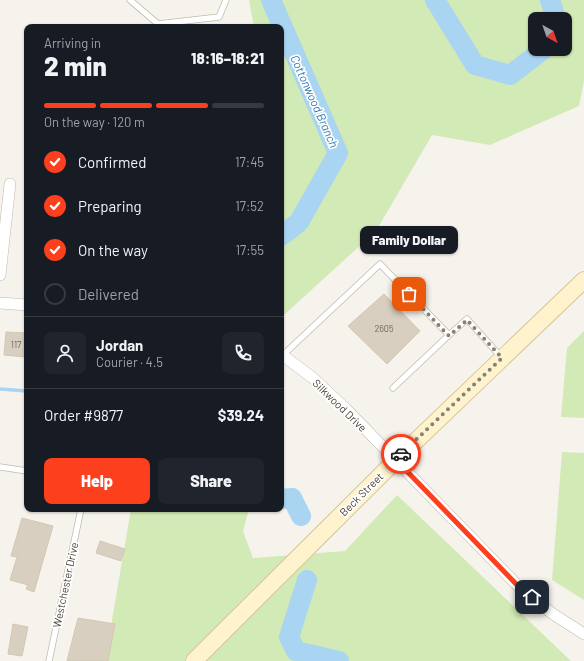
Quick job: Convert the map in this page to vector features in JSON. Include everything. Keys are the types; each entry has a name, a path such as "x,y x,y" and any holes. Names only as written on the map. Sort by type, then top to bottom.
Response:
{"street":[{"path":"0,275 10,184"},
{"name":"Beck Street","path":"194,661 396,460 584,280"},
{"path":"0,303 24,305"},
{"name":"Silkwood Drive","path":"284,357 312,378 347,410 521,589 553,614 584,634"}],"lane":[{"path":"130,0 158,24 219,17 226,0"},
{"path":"284,353 380,264 449,336"},
{"path":"393,388 467,320 502,358"},
{"path":"0,468 24,471"},
{"name":"Westchester Drive","path":"49,661 81,512"}],"green space":[{"path":"249,0 584,0 584,81 579,106 490,145 432,135 376,231 284,314 284,24 253,24"},
{"path":"584,331 584,418 561,417 567,348"},
{"path":"562,452 584,453 584,600 552,580"},
{"path":"397,495 571,661 105,661 130,512 248,512 243,531 253,558 345,551"}],"building":[{"path":"384,294 420,331 387,364 348,326"},
{"path":"6,332 24,333 24,357 4,355"},
{"path":"22,518 53,526 34,592 26,589 28,585 10,580 17,557 11,556"},
{"path":"100,541 125,549 121,561 96,553"},
{"path":"78,618 115,624 108,661 67,661"},
{"path":"13,624 28,627 22,656 8,654"}],"waterway":[{"name":"Cottonwood Branch","path":"271,0 282,24"},
{"name":"Cottonwood Branch","path":"435,0 475,65 510,75 535,56"},
{"name":"Cottonwood Branch","path":"550,0 554,12"},
{"name":"Cottonwood Branch","path":"284,30 338,153 299,222 284,234"},
{"path":"0,389 24,391"},
{"name":"Cottonwood Branch","path":"284,499 292,498 301,516"},
{"name":"Cottonwood Branch","path":"307,580 289,637 296,651 339,661"}],"way so far":[{"path":"401,454 502,358 467,320 449,336 409,294"}],"place":[{"name":"Family Dollar","path":"409,294"}],"route":[{"path":"401,454 396,460 521,589 532,597"}]}
